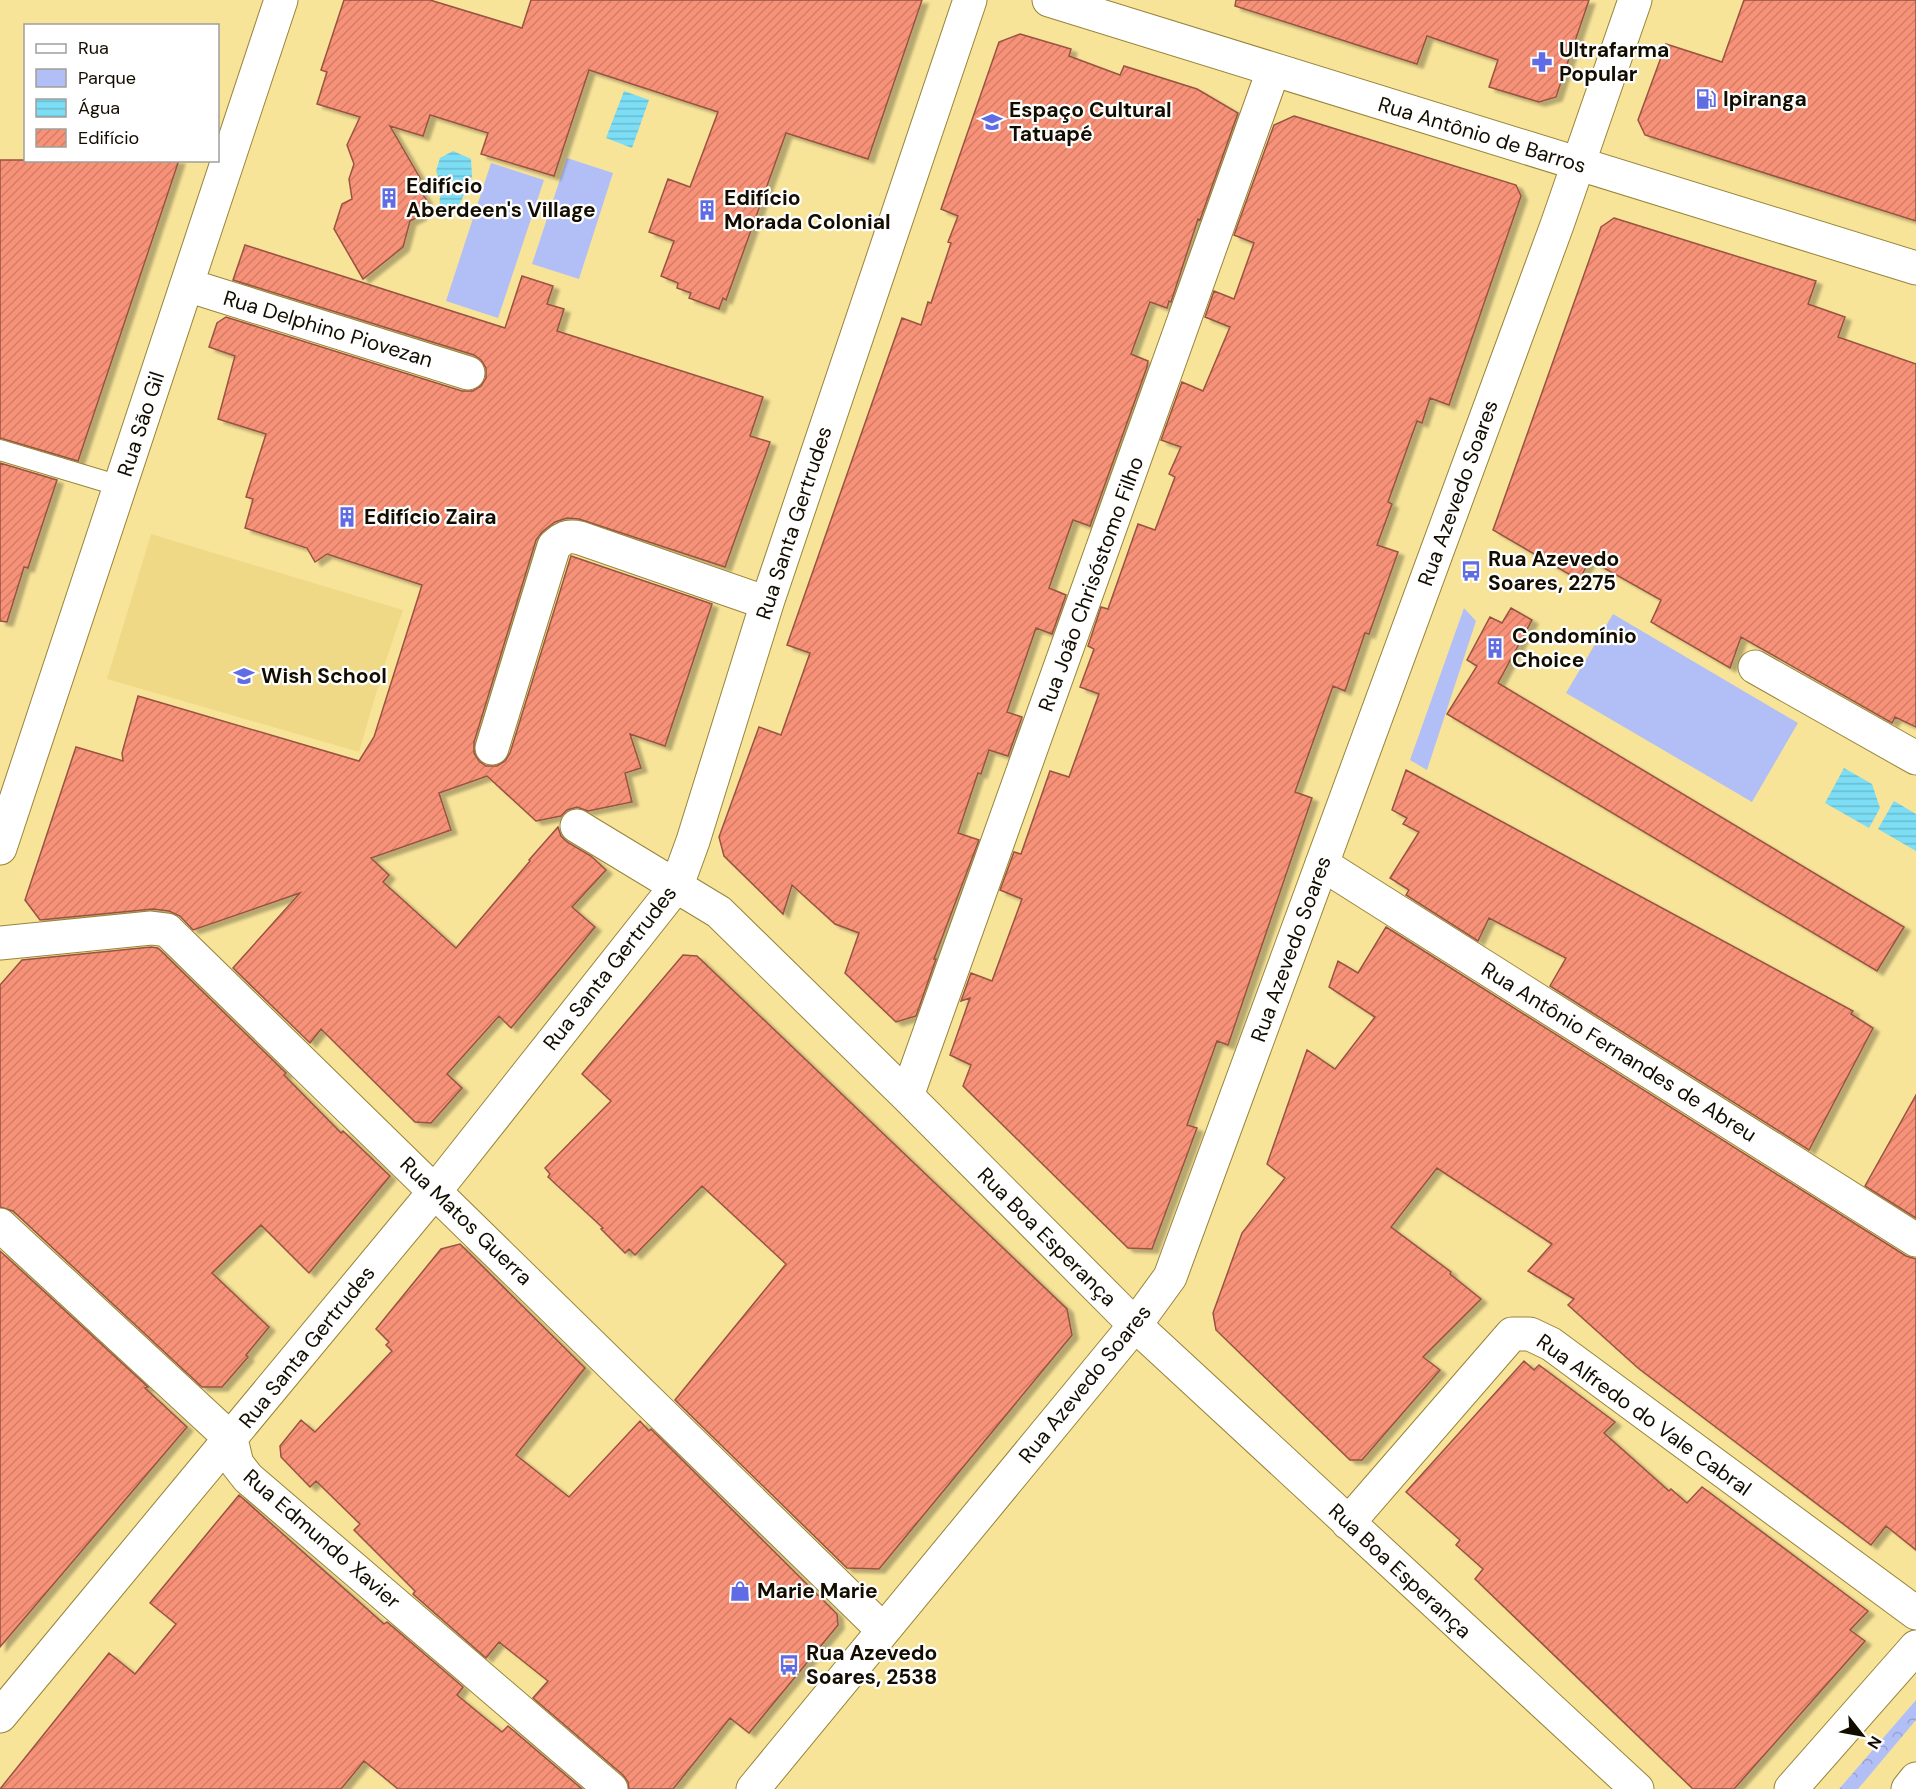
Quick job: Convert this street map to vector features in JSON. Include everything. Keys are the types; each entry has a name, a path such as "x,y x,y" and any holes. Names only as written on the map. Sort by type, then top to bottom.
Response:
{"street":[{"name":"Rua São Gil","path":"0,848 281,0"},
{"name":"Rua Santa Gertrudes","path":"0,1716 435,1191 677,885 693,841 767,603 970,0"},
{"name":"Rua Antônio de Barros","path":"1048,0 1916,268"},
{"name":"Rua Azevedo Soares","path":"753,1789 1135,1324 1170,1277 1578,165 1635,0"},
{"name":"Rua João Chrisóstomo Filho","path":"907,1096 1274,71"},
{"name":"Rua Delphino Piovezan","path":"187,285 468,374"},
{"path":"492,748 554,546 563,538 570,536 580,538 767,603"},
{"path":"1755,667 1916,758"},
{"name":"Rua Boa Esperança","path":"577,826 719,912 1135,1324 1637,1789"},
{"name":"Rua Antônio Fernandes de Abreu","path":"1322,864 1916,1240"},
{"name":"Rua Matos Guerra","path":"0,943 151,928 167,930 883,1630"},
{"path":"0,1225 231,1439"},
{"name":"Rua Alfredo do Vale Cabral","path":"1348,1523 1512,1334 1530,1334 1551,1344 1916,1613"},
{"name":"Rua Edmundo Xavier","path":"231,1439 237,1464 248,1478 611,1789"},
{"path":"1791,1789 1916,1647"},
{"path":"1908,1789 1916,1779"}],"lane":[{"path":"0,450 120,486"}],"shaded area":[{"path":"151,534 403,610 359,752 107,679"}],"green space":[{"path":"567,158 613,173 579,279 532,264"},
{"path":"491,163 544,180 498,318 446,301"},
{"path":"1464,608 1476,621 1427,770 1410,760"},
{"path":"1613,614 1798,723 1752,802 1566,693"},
{"path":"1916,1700 1916,1720 1858,1789 1839,1789"}],"water":[{"path":"624,91 649,100 632,148 606,138"},
{"path":"453,151 471,159 472,176 469,184 457,189 464,195 458,207 447,209 440,205 440,197 449,187 440,182 436,171 440,158"},
{"path":"1844,768 1872,784 1880,808 1869,828 1825,803"},
{"path":"1894,801 1916,814 1916,851 1878,829"}],"building":[{"path":"344,0 430,0 522,28 531,0 922,0 868,159 786,133 726,300 723,298 719,309 689,298 691,293 677,288 678,283 661,276 674,241 649,232 668,179 690,187 718,112 589,70 554,176 481,154 488,133 430,115 423,136 390,126 420,178 418,187 426,199 420,216 410,221 403,247 363,279 334,229 342,204 352,199 349,179 354,164 347,145 360,117 317,104 327,72 321,70"},
{"path":"1236,0 1589,0 1556,97 1539,102 1489,87 1498,60 1427,36 1417,64 1235,6"},
{"path":"1744,0 1916,0 1916,221 1645,135 1638,120 1666,44 1722,62"},
{"path":"1020,34 1071,49 1069,56 1120,75 1124,66 1197,89 1238,113 1200,220 1198,219 1171,302 1169,301 1167,308 1150,302 1131,354 1148,361 1147,367 1090,526 1073,520 1070,528 1049,588 1066,595 1052,634 1036,628 1007,712 1022,717 1008,756 989,750 981,774 978,773 958,833 979,840 934,959 936,959 916,1016 896,1022 845,973 859,933 835,924 792,885 783,914 724,856 719,837 759,727 781,735 810,653 787,645 902,318 921,325 928,302 931,303 951,243 948,242 958,216 941,209 999,42"},
{"path":"1294,116 1516,185 1521,196 1449,405 1430,398 1422,423 1417,421 1388,502 1392,504 1377,545 1398,552 1369,634 1365,633 1345,691 1333,686 1295,792 1312,798 1228,1045 1217,1041 1187,1125 1197,1128 1152,1249 1128,1248 963,1086 971,1065 950,1055 970,998 961,1001 971,973 992,981 1022,899 1000,890 1014,852 1021,854 1050,771 1069,777 1099,694 1080,687 1094,649 1088,646 1101,607 1108,609 1138,524 1155,530 1175,477 1169,474 1181,447 1161,440 1182,382 1203,391 1230,327 1205,317 1214,291 1234,299 1254,243 1234,235 1274,125"},
{"path":"0,160 178,162 78,461 0,438"},
{"path":"1614,218 1816,281 1808,304 1845,317 1838,337 1916,364 1916,727 1895,717 1892,723 1741,637 1730,668 1651,622 1661,600 1590,560 1579,580 1493,530 1601,227"},
{"path":"245,245 505,328 522,276 553,286 547,304 564,309 557,331 763,397 750,436 770,442 725,567 579,519 567,518 555,522 536,540 474,742 474,753 486,766 497,766 505,761 510,753 571,556 712,604 665,746 630,734 641,768 625,773 632,802 588,811 577,807 567,810 561,816 536,821 487,776 439,793 451,830 371,858 389,875 383,882 456,948 558,827 561,836 567,842 591,856 606,870 572,907 595,927 511,1028 499,1016 447,1074 462,1088 431,1123 415,1122 321,1029 310,1043 233,968 300,893 193,930 180,916 169,911 153,909 40,920 25,900 76,747 123,761 122,753 138,696 359,761 374,737 422,585 327,554 315,562 307,548 245,528 253,499 246,497 266,434 218,419 235,356 209,347 217,323 226,317 462,391 473,391 481,386 486,378 486,368 474,355 233,280"},
{"path":"0,463 57,480 28,568 24,567 7,622 0,621"},
{"path":"1511,608 1532,620 1498,683 1904,927 1877,971 1447,714 1477,666 1467,660 1490,617 1502,623"},
{"path":"1406,770 1853,1011 1851,1014 1873,1028 1809,1150 1550,986 1566,958 1489,918 1478,941 1406,895 1409,890 1390,878 1419,832 1403,824 1407,818 1392,810"},
{"path":"1386,927 1906,1256 1916,1259 1916,1550 1886,1526 1871,1545 1638,1368 1568,1305 1574,1299 1528,1271 1552,1244 1437,1168 1391,1227 1451,1272 1450,1274 1481,1299 1423,1357 1440,1370 1362,1460 1350,1460 1216,1330 1213,1313 1242,1233 1285,1178 1267,1164 1307,1050 1335,1069 1375,1017 1329,987 1338,961 1358,973"},
{"path":"158,948 286,1073 284,1075 341,1133 343,1131 390,1176 309,1273 261,1225 212,1273 269,1327 246,1355 248,1357 222,1387 202,1387 13,1211 0,1207 0,985 22,960"},
{"path":"683,955 697,956 1067,1309 1072,1335 879,1569 847,1568 675,1400 786,1264 702,1186 635,1255 629,1249 625,1253 601,1229 603,1228 548,1177 550,1174 545,1168 611,1101 582,1074"},
{"path":"1916,1095 1916,1218 1865,1186"},
{"path":"460,1244 585,1368 516,1455 569,1497 640,1421 649,1431 651,1429 837,1614 838,1625 749,1733 730,1718 673,1789 629,1789 628,1782 623,1775 533,1698 548,1681 499,1642 486,1658 413,1594 415,1591 354,1530 360,1524 316,1481 310,1487 281,1457 280,1446 301,1420 315,1432 392,1351 386,1345 389,1342 376,1329 441,1249"},
{"path":"0,1251 148,1387 145,1388 187,1427 0,1647"},
{"path":"1524,1361 1534,1370 1539,1365 1615,1422 1604,1433 1669,1491 1671,1489 1687,1503 1702,1487 1868,1611 1850,1630 1865,1641 1734,1789 1693,1789 1475,1579 1483,1569 1456,1545 1460,1540 1406,1492"},
{"path":"239,1495 384,1624 387,1622 463,1687 457,1695 502,1732 508,1726 582,1789 398,1789 364,1761 341,1789 0,1789 109,1653 135,1674 176,1624 150,1603"}],"place":[{"name":"Ultrafarma Popular","path":"1542,62"},
{"name":"Ipiranga","path":"1706,99"},
{"name":"Espaço Cultural Tatuapé","path":"992,122"},
{"name":"Edifício Aberdeen's Village","path":"389,198"},
{"name":"Edifício Morada Colonial","path":"707,210"},
{"name":"Edifício Zaira","path":"347,517"},
{"name":"Rua Azevedo Soares, 2275","path":"1471,571"},
{"name":"Condomínio Choice","path":"1495,648"},
{"name":"Wish School","path":"244,676"},
{"name":"Marie Marie","path":"740,1591"},
{"name":"Rua Azevedo Soares, 2538","path":"789,1665"}]}
